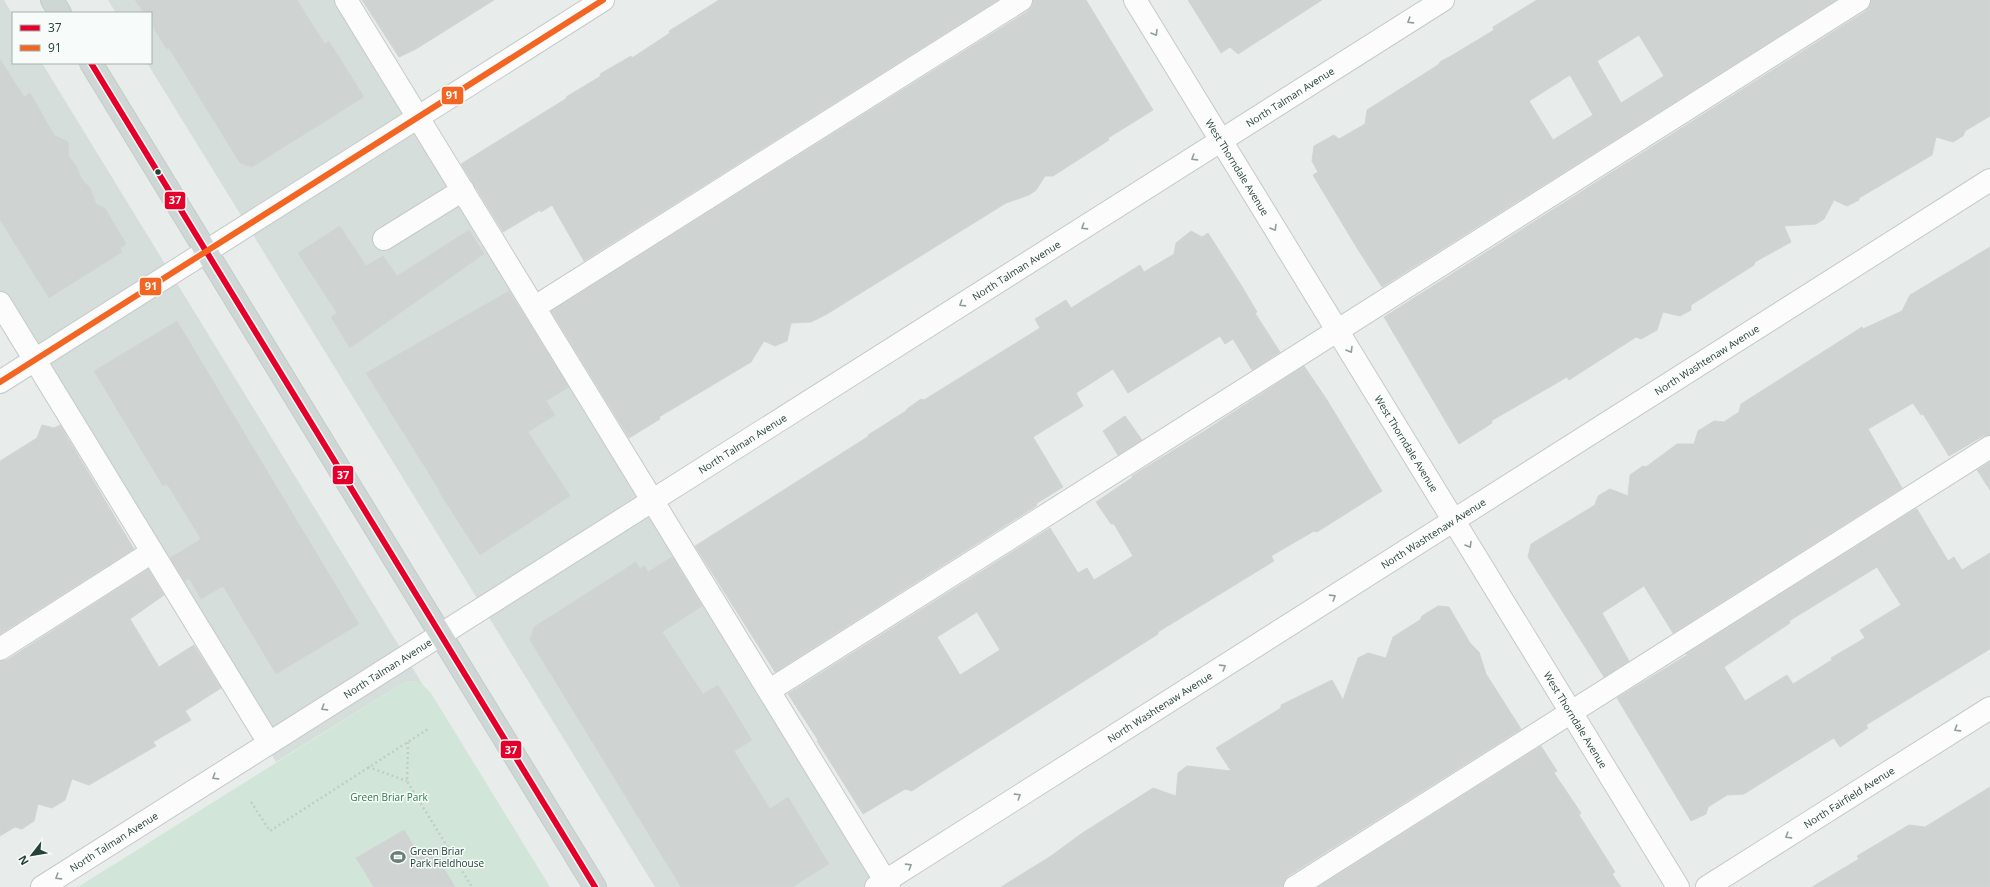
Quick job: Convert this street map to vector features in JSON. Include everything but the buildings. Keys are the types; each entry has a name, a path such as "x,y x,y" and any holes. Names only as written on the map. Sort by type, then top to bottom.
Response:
{"main road":[{"path":"52,0 59,12"},
{"path":"92,64 205,252 595,887"}],"street":[{"path":"346,0 770,690 884,885"},
{"path":"0,382 603,0"},
{"path":"535,307 1021,0"},
{"name":"West Thorndale Avenue","path":"1135,0 1678,887"},
{"name":"North Talman Avenue","path":"42,887 1443,0"},
{"path":"770,690 1859,0"},
{"name":"North Washtenaw Avenue","path":"884,885 1454,520 1990,180"},
{"path":"384,239 463,190"},
{"path":"0,303 269,743"},
{"path":"1295,887 1990,447"},
{"path":"0,650 152,552"},
{"name":"North Fairfield Avenue","path":"1707,887 1990,708"}],"path":[{"path":"251,802 270,831 428,729"},
{"path":"408,742 407,781 472,887"},
{"path":"368,767 407,781"}],"shaded area":[{"path":"0,0 4,0 12,13 12,64 43,64 423,685 414,681 403,683 276,762 0,307"},
{"path":"108,0 343,0 887,887 655,887 148,64 152,64 152,12 115,12"}],"green space":[{"name":"Green Briar Park","path":"414,681 423,685 431,693 550,887 78,887 403,683"}],"transit line":[{"name":"91","path":"0,382 603,0"},
{"name":"37","path":"92,64 595,887"}],"place":[{"name":"Green Briar Park Fieldhouse","path":"398,857"}]}
